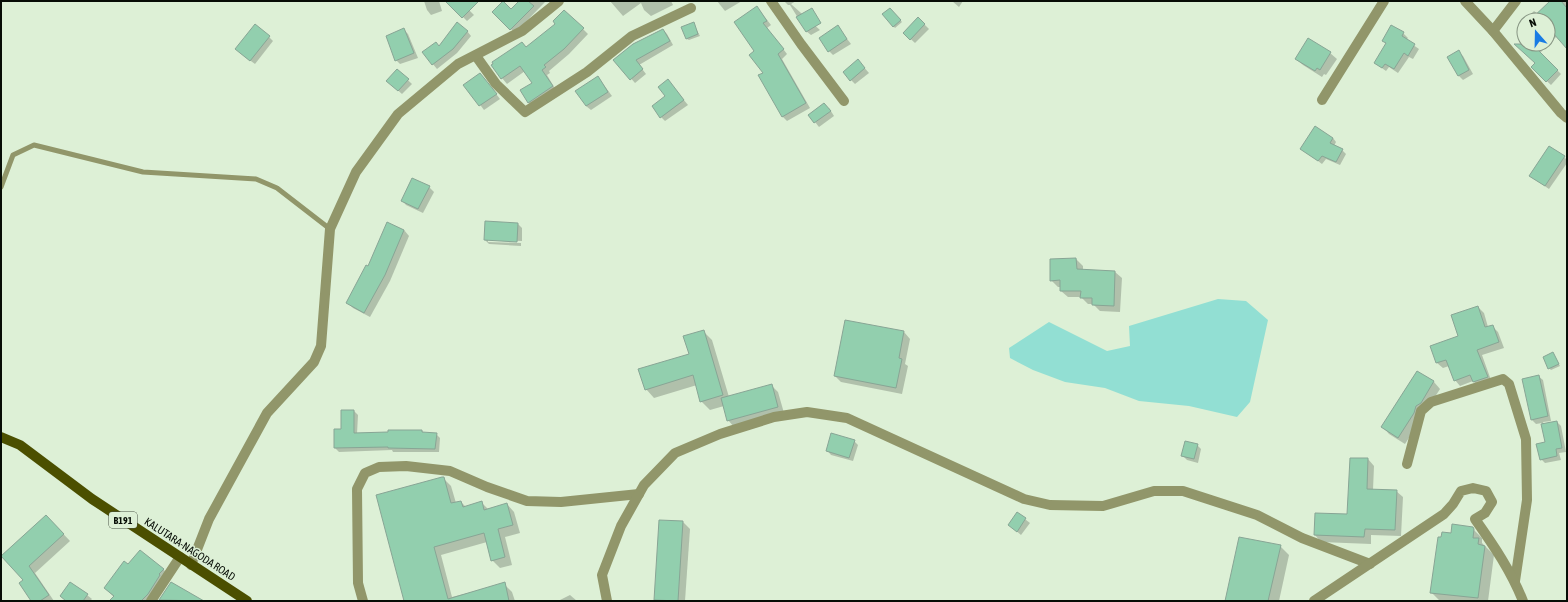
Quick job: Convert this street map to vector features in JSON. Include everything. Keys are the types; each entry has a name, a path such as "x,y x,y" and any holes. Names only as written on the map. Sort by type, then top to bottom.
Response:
{"main road":[{"name":"KALUTARA-NAGODA ROAD","path":"1,437 20,445 92,499 247,601"}],"street":[{"path":"191,565 209,519 267,412 314,362 321,346 330,229 356,172 398,114 458,64 522,31 559,1"},
{"path":"771,1 801,44 844,100"},
{"path":"1322,100 1384,1"},
{"path":"1465,1 1493,31 1561,113 1567,118"},
{"path":"1493,31 1516,1"},
{"path":"476,56 496,84 525,112 587,72 632,36 691,8"},
{"path":"1407,464 1420,411 1431,402 1503,379 1509,384 1526,439 1527,500 1515,581"},
{"path":"607,601 602,575 621,526 644,485 675,453 720,434 774,417 807,412 847,418 1024,499 1050,505 1103,506 1154,491 1183,491 1257,515 1302,538 1370,564"},
{"path":"363,601 358,583 357,489 365,473 379,467 406,466 450,471 487,488 527,501 561,502 639,494"},
{"path":"1314,601 1444,514 1461,492 1473,488 1486,491 1492,502 1485,513 1475,519 1503,559 1515,581 1523,601"},
{"path":"151,601 180,557"}],"lane":[{"path":"1,187 13,155 34,144 143,172 256,179 277,188 330,229"}],"water":[{"path":"1218,299 1246,301 1268,320 1250,402 1237,417 1189,406 1139,401 1105,388 1065,382 1033,370 1010,358 1009,348 1049,322 1107,351 1130,346 1129,326"}],"building":[{"path":"445,1 479,1 462,18"},
{"path":"503,1 511,9 519,1 528,1 534,6 510,30 492,12"},
{"path":"1550,1 1561,1 1567,8 1567,49 1556,36 1556,12 1538,12"},
{"path":"757,6 767,21 763,23 784,49 778,54 806,103 782,117 758,75 763,73 749,55 754,51 734,22"},
{"path":"812,8 821,23 806,32 796,17"},
{"path":"890,8 901,20 893,27 882,14"},
{"path":"564,10 584,28 564,49 544,65 546,67 542,70 553,86 528,103 520,90 532,83 520,66 501,79 491,65 493,64 492,62 522,42 526,47 555,24 553,21"},
{"path":"918,17 925,24 910,40 903,33"},
{"path":"457,22 468,31 453,49 432,65 422,52 436,42 439,46"},
{"path":"694,22 698,34 686,39 681,27"},
{"path":"255,24 270,36 250,61 235,49"},
{"path":"838,25 847,39 828,52 819,38"},
{"path":"1391,25 1404,32 1402,36 1415,44 1408,56 1404,53 1394,69 1385,64 1382,68 1374,63 1386,43 1382,41"},
{"path":"404,28 414,53 395,61 386,36"},
{"path":"663,29 670,41 636,60 643,69 630,80 613,60 633,44"},
{"path":"1308,38 1331,52 1320,70 1317,68 1315,71 1295,59"},
{"path":"1459,50 1469,70 1458,76 1447,57"},
{"path":"1523,52 1540,52 1558,70 1546,82 1531,67 1535,63"},
{"path":"858,59 865,68 850,81 843,72"},
{"path":"397,69 409,79 398,91 386,81"},
{"path":"480,73 497,94 479,106 463,85"},
{"path":"598,76 608,92 586,106 575,91"},
{"path":"668,79 684,100 660,118 652,106 665,96 658,87"},
{"path":"824,103 831,111 814,123 808,115"},
{"path":"1315,126 1333,138 1330,143 1343,149 1336,162 1322,156 1318,161 1300,149"},
{"path":"1549,146 1565,156 1545,186 1529,176"},
{"path":"412,178 430,186 418,209 401,201"},
{"path":"485,221 518,223 517,242 484,240"},
{"path":"387,222 404,230 385,275 364,313 346,303 366,265 368,266"},
{"path":"1076,258 1077,269 1115,271 1114,306 1092,305 1092,298 1080,298 1081,291 1060,291 1060,280 1050,281 1050,259"},
{"path":"1478,306 1485,327 1493,325 1499,342 1477,350 1488,377 1473,382 1470,375 1454,381 1446,360 1436,363 1430,346 1458,336 1451,315"},
{"path":"845,320 904,331 899,358 902,359 896,388 834,376"},
{"path":"704,330 723,395 700,402 693,375 645,390 638,369 689,354 683,336"},
{"path":"1553,352 1559,364 1548,369 1543,357"},
{"path":"1417,371 1434,381 1421,403 1416,406 1414,413 1398,438 1381,427"},
{"path":"1539,375 1548,416 1531,420 1522,379"},
{"path":"772,384 778,407 727,421 721,398"},
{"path":"341,410 354,410 354,433 388,432 388,430 422,430 422,432 437,433 435,449 388,447 334,448 334,429 341,429"},
{"path":"1557,421 1562,448 1556,449 1557,456 1540,460 1536,444 1545,442 1541,424"},
{"path":"831,433 855,440 849,458 826,451"},
{"path":"1185,441 1198,444 1194,459 1181,456"},
{"path":"1350,458 1368,458 1367,489 1397,490 1395,530 1365,529 1364,537 1314,535 1315,513 1347,514"},
{"path":"444,477 451,503 461,501 463,507 482,501 484,510 507,503 513,525 498,529 505,557 491,561 484,533 434,547 448,599 505,582 509,601 404,601 376,495"},
{"path":"1017,512 1026,518 1017,532 1008,525"},
{"path":"46,515 64,534 29,566 49,595 40,601 31,601 19,583 23,580 1,556"},
{"path":"659,520 683,521 678,601 654,600"},
{"path":"1452,524 1473,527 1473,538 1479,538 1478,544 1485,546 1478,598 1430,593 1438,537 1441,537 1442,532 1451,533"},
{"path":"1239,537 1281,545 1268,601 1225,601"},
{"path":"140,550 164,569 159,574 160,575 148,594 141,601 109,601 114,596 104,588 124,561 128,564"},
{"path":"70,582 88,594 83,601 66,601 60,596"},
{"path":"171,582 204,601 159,600"}]}
